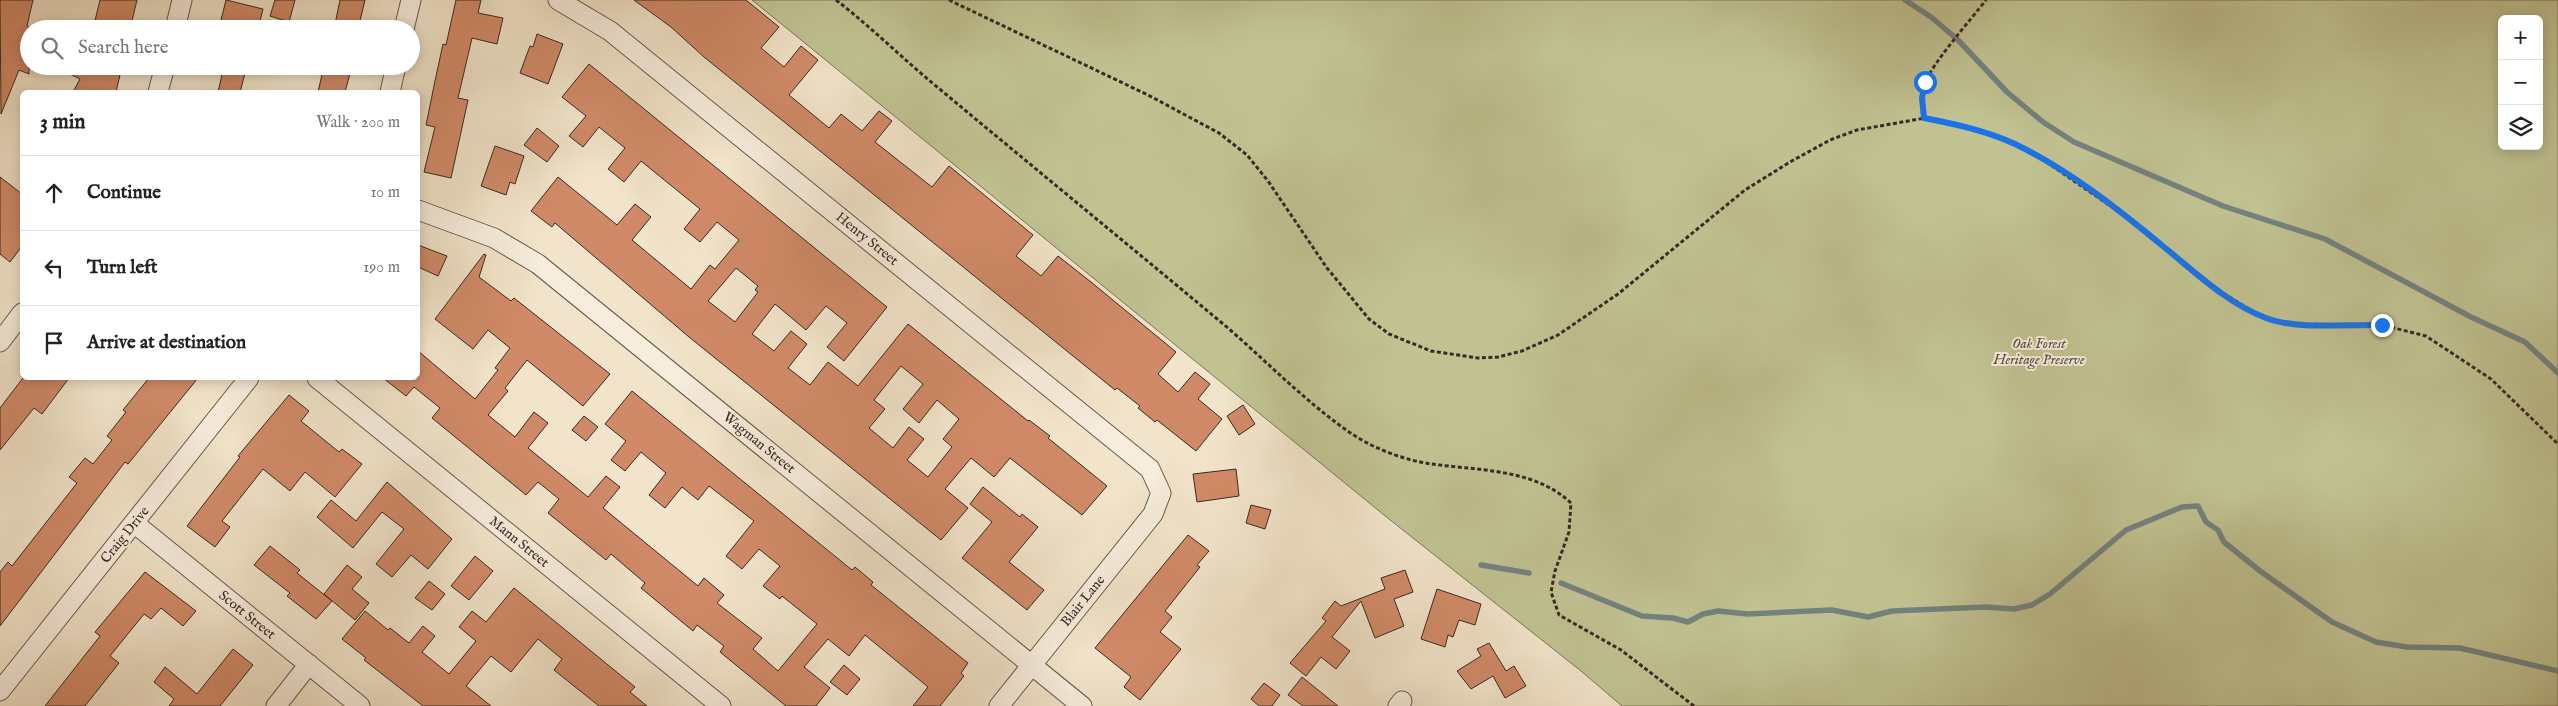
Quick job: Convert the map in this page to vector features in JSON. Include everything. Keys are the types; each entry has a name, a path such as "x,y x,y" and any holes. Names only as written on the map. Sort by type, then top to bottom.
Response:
{"street":[{"path":"177,20 182,0"},
{"path":"406,20 411,0"},
{"name":"Henry Street","path":"558,0 610,31 1150,470 1161,493"},
{"path":"159,90 163,75"},
{"path":"390,90 394,75"},
{"name":"Wagman Street","path":"420,211 494,238 538,264 1082,706"},
{"path":"0,342 20,316"},
{"name":"Craig Drive","path":"0,691 248,380"},
{"name":"Mann Street","path":"319,380 721,706"},
{"name":"Blair Lane","path":"999,706 1153,514 1161,493"},
{"name":"Scott Street","path":"134,524 360,706"},
{"path":"276,706 309,664"}],"path":[{"path":"836,0 857,16 925,78 1247,345 1300,394 1350,433 1385,452 1422,462 1527,477 1547,484 1560,493 1571,503 1569,532 1555,571 1551,592 1558,615 1621,650 1694,706"},
{"path":"949,0 1148,95 1219,133 1247,154 1268,181 1327,268 1369,319 1389,334 1431,351 1478,358 1522,352 1558,335 1618,294 1745,190 1830,140 1857,130 1924,118 1979,131 2014,144 2042,159 2128,218 2216,289 2264,318 2284,324 2382,325 2426,336 2491,378 2558,444"},
{"path":"1924,118 1922,98 1925,82 1986,0"}],"green space":[{"name":"Oak Forest Heritage Preserve","path":"752,0 2558,0 2558,706 1622,706 1581,671 1389,519"}],"building":[{"path":"0,0 33,0 28,20 20,20 20,70 1,114"},
{"path":"100,0 137,0 132,20 95,20"},
{"path":"226,0 263,9 260,20 221,20"},
{"path":"275,0 295,0 290,20 270,16"},
{"path":"340,0 365,0 360,20 336,20"},
{"path":"456,0 481,0 478,13 503,18 497,44 472,38 458,98 468,100 451,178 424,172 435,127 426,125 443,44 446,45"},
{"path":"634,0 746,0 779,27 761,48 784,67 801,46 818,60 789,95 829,128 841,114 862,131 879,111 892,121 875,142 932,187 949,166 1033,235 1016,256 1041,276 1058,256 1091,282 1176,352 1158,374 1178,392 1195,372 1210,384 1198,399 1222,419 1196,451 1157,420 1155,422 1138,408 1140,406 1117,388 1115,390 704,57 671,27"},
{"path":"537,34 563,44 548,84 520,73 530,46 533,47"},
{"path":"589,64 887,307 844,361 827,347 847,323 826,306 806,330 775,304 752,334 774,351 791,331 807,344 788,368 810,385 828,362 858,386 908,324 1028,421 1050,436 1048,438 1107,486 1082,515 1010,458 994,477 971,458 945,489 968,508 941,540 689,337 555,223 552,227 531,211 558,177 617,225 635,204 651,217 632,240 691,289 710,265 715,269 739,240 717,222 700,242 684,229 700,209 641,161 624,182 608,169 625,148 599,127 583,147 569,136 586,116 562,97","holes":["736,268 758,286 755,290 758,292 735,322 708,301","901,366 923,384 903,409 919,423 937,400 959,419 943,439 952,447 928,477 907,460 924,439 909,427 893,448 869,428 885,409 874,400"]},
{"path":"72,75 120,75 116,90 74,90 80,79"},
{"path":"222,75 245,75 241,90 218,90"},
{"path":"322,75 350,75 346,90 318,90"},
{"path":"537,128 559,146 547,162 524,145"},
{"path":"495,146 524,156 515,184 510,182 506,195 481,186"},
{"path":"0,177 20,192 20,249 10,262 0,254"},
{"path":"420,246 447,256 438,276 420,268"},
{"path":"484,254 486,255 479,277 511,301 514,298 610,374 583,406 527,360 505,388 508,391 488,415 515,437 534,412 548,423 528,448 588,497 606,476 620,487 603,508 698,586 704,578 724,595 717,603 762,638 753,649 778,671 817,624 782,596 780,599 763,586 780,566 759,549 742,569 726,556 754,521 709,486 698,500 682,487 665,508 649,495 666,473 641,452 625,471 611,460 626,441 605,424 632,391 852,570 855,567 873,582 871,585 968,663 961,673 964,676 940,706 913,706 928,687 865,635 849,656 828,639 804,667 830,688 816,706 786,706 720,652 724,646 697,625 693,631 641,588 645,583 611,554 606,560 548,513 559,499 538,482 526,495 432,418 440,408 414,387 406,396 386,380 420,380 420,353 475,399 498,370 495,368 510,348 488,330 473,349 435,319"},
{"path":"21,380 68,380 42,414 34,408 0,450 0,408"},
{"path":"147,380 196,380 128,464 125,462 0,626 0,572 8,562 12,566 77,483 69,477 85,458 93,464 112,440 107,436 126,412 123,410"},
{"path":"289,395 309,411 301,421 339,452 342,449 362,464 335,497 305,472 290,491 263,469 222,521 230,527 215,547 187,526 240,457 238,456"},
{"path":"1243,405 1255,424 1239,435 1227,416"},
{"path":"584,416 598,427 586,441 572,430"},
{"path":"1236,469 1239,496 1197,502 1193,474"},
{"path":"387,482 452,539 428,569 411,555 392,577 376,564 404,529 382,512 353,548 317,517 331,500 356,521"},
{"path":"983,487 1020,517 1022,514 1038,527 1009,562 1044,590 1027,610 962,558 992,522 970,504"},
{"path":"1251,505 1271,510 1265,529 1246,523"},
{"path":"1188,535 1209,551 1197,565 1200,567 1165,611 1172,617 1160,632 1181,649 1140,700 1124,687 1131,677 1095,648"},
{"path":"270,546 300,570 297,573 332,601 316,619 287,596 290,593 254,565"},
{"path":"475,556 493,571 469,600 451,586"},
{"path":"347,565 362,577 352,589 369,603 355,620 324,594"},
{"path":"1405,570 1413,592 1394,599 1404,626 1375,638 1361,601 1332,637 1350,651 1336,669 1321,657 1306,676 1290,663 1326,621 1322,618 1335,601 1341,606 1385,589 1381,578"},
{"path":"145,572 196,611 183,626 161,608 151,619 144,614 110,656 119,663 85,706 45,706 100,636 95,632"},
{"path":"429,581 445,594 432,610 415,598"},
{"path":"514,588 635,687 630,692 647,706 599,706 554,670 562,659 538,639 511,672 491,656 466,686 491,706 423,706 364,660 366,658 342,639 365,611 388,630 390,628 409,643 423,626 435,636 422,652 449,674 476,641 459,627 472,611 486,622"},
{"path":"1437,589 1481,604 1475,625 1459,620 1453,637 1448,635 1445,647 1421,639"},
{"path":"1489,643 1506,671 1514,666 1526,686 1505,698 1493,676 1471,689 1457,671 1481,656 1477,649"},
{"path":"233,649 253,665 220,706 169,706 174,699 154,682 165,667 197,694"},
{"path":"844,665 860,679 847,695 830,682"},
{"path":"1302,677 1338,706 1303,706 1288,695"},
{"path":"1264,683 1280,695 1272,706 1259,706 1251,699"}],"waterway":[{"path":"1905,0 1931,17 1958,40 2007,92 2043,122 2074,142 2223,206 2325,239 2471,317 2525,342 2558,373"},
{"path":"1561,583 1642,616 1673,618 1688,622 1703,614 1718,611 1748,614 1832,610 1868,617 1892,611 1986,607 2014,609 2032,605 2050,594 2126,530 2182,507 2198,506 2206,522 2218,530 2224,542 2260,571 2332,622 2376,642 2407,647 2460,648 2558,671"},
{"path":"1481,565 1529,573"}],"route":[{"path":"1925,82 1922,98 1924,118 1979,131 2014,144 2042,159 2128,218 2216,289 2264,318 2284,324 2382,325"}]}
